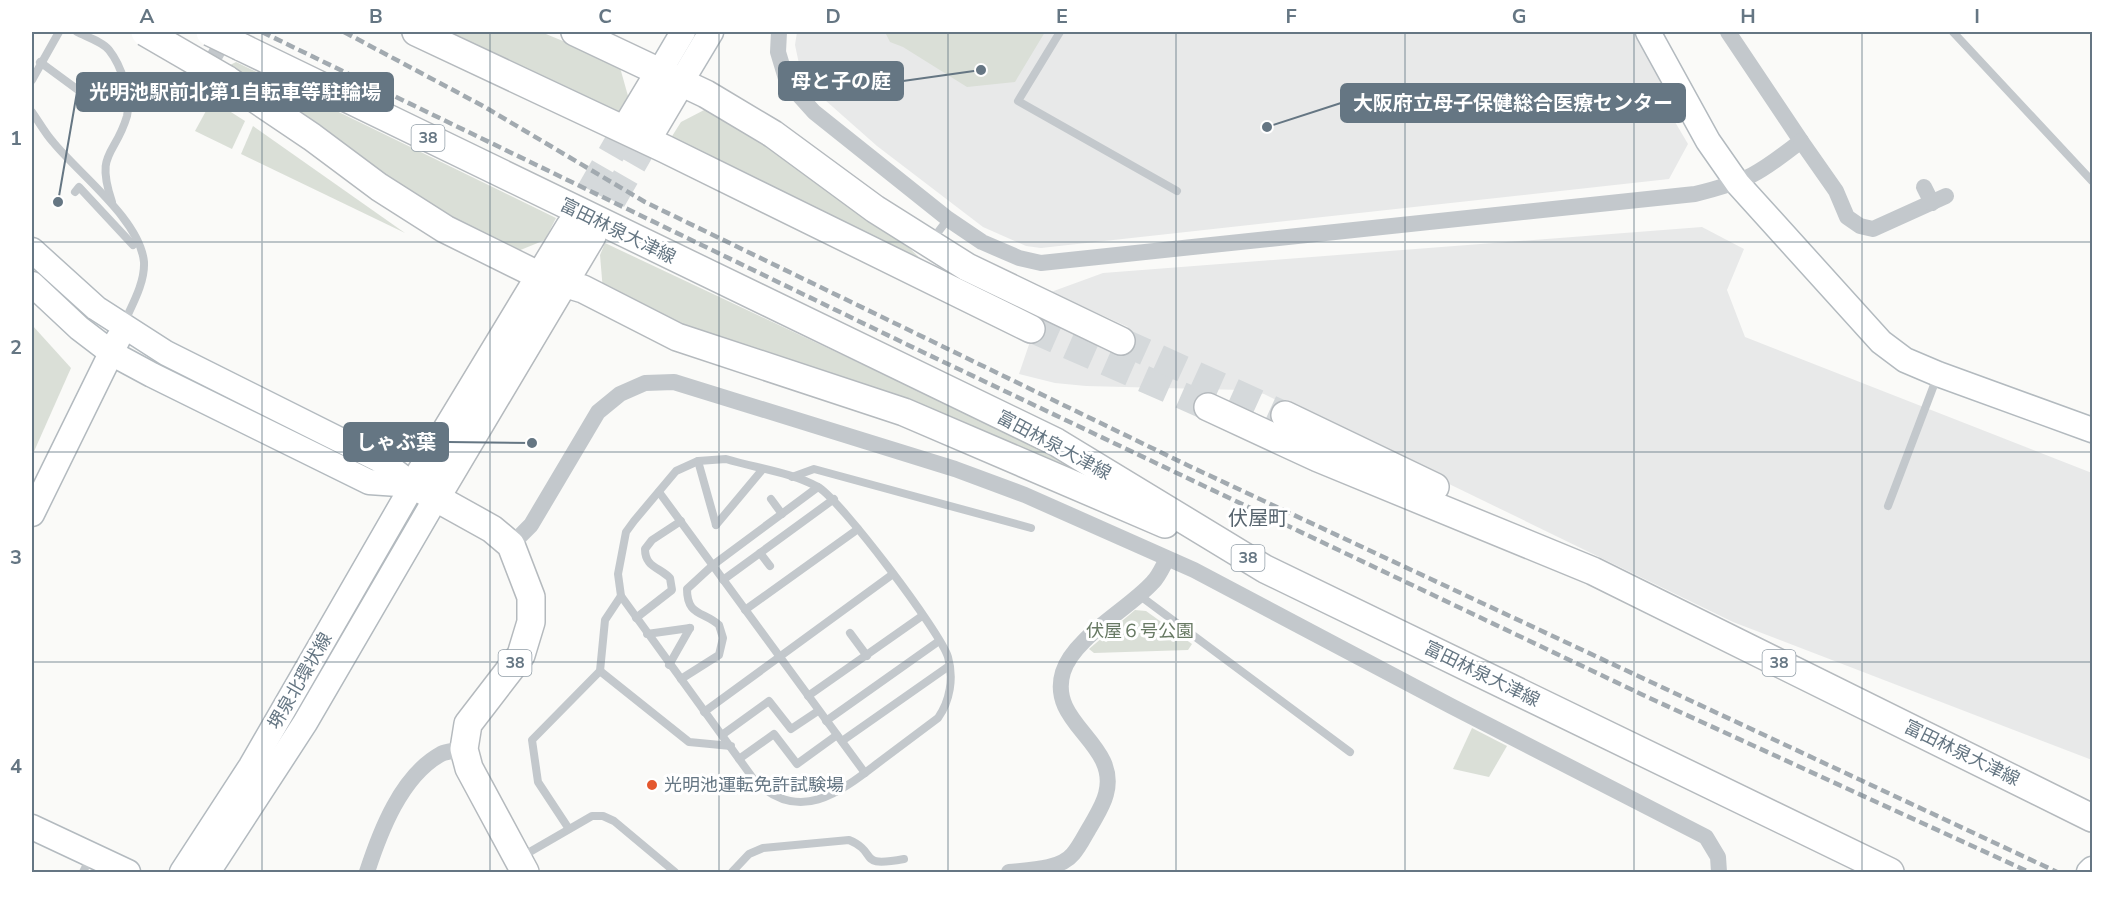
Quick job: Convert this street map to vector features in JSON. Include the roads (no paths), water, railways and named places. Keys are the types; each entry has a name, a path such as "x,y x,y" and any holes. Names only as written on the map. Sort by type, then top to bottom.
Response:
{"main road":[{"name":"富田林泉大津線","path":"210,32 235,39 1056,442 1265,568 1890,873"},
{"path":"416,32 665,149 1031,328"},
{"path":"575,32 670,76 772,134 874,209 967,267 1121,341"},
{"path":"145,40 226,79 312,137 379,187 446,229 677,337 904,412 1265,568"},
{"path":"641,126 670,76"},
{"name":"富田林泉大津線","path":"424,492 581,231"},
{"name":"富田林泉大津線","path":"1208,407 1318,458 1593,571 2092,818"},
{"path":"1285,415 1426,483 1593,571"},
{"path":"424,492 492,529 511,545"},
{"name":"38","path":"464,749 468,724 521,655 531,622 531,597 511,545"},
{"path":"464,749 469,768 522,865"}],"street":[{"path":"145,40 153,32"},
{"path":"670,76 683,32"},
{"path":"670,76 711,32"},
{"path":"779,32 778,52 787,82 814,112 948,219 982,242 1019,258 1041,263 1695,194 1738,184 1761,172 1801,141"},
{"path":"1648,32 1670,96 1708,141 1738,184 1881,342 1905,360 1938,374 2092,430"},
{"path":"1728,32 1836,191 1847,217 1860,225 1873,229 1939,199 1924,186"},
{"path":"192,97 235,39"},
{"path":"32,250 96,308 166,354 380,460 424,492"},
{"path":"32,284 79,328 113,354 369,482 424,492"},
{"path":"32,514 113,354 123,327"},
{"path":"511,545 531,525 598,412 620,394 645,383 674,382 955,469 1025,495 1194,570 1462,712 1706,837 1718,857 1719,873"},
{"name":"堺泉北環状線","path":"182,873 424,492"},
{"name":"堺泉北環状線","path":"208,873 305,723 424,492"},
{"path":"1009,873 1067,867 1101,808 1109,782 1107,766 1100,752 1072,722 1060,696 1063,671 1076,650 1154,582 1167,558"},
{"path":"368,872 385,820 422,768 443,753 464,749"},
{"path":"32,827 87,864 128,873"},
{"path":"2089,873 2092,869"}],"lane":[{"path":"32,80 40,62 59,32"},
{"path":"77,32 108,49 120,70 128,97 128,114 107,156 105,180 113,205"},
{"path":"1060,32 1018,101 1177,191"},
{"path":"1953,32 2092,182"},
{"path":"40,62 89,98 100,101 128,97"},
{"path":"32,112 53,142 113,205 140,248 144,263 142,280 123,327"},
{"path":"75,192 79,187 113,220 130,239 144,263"},
{"path":"928,244 948,219"},
{"path":"1888,506 1938,374"},
{"path":"726,459 762,470 792,477 818,487 834,499 922,616 948,656 950,666 950,689 945,708 938,718 838,794 814,802 790,801 767,793 669,665 621,596 618,574 626,532 676,471 698,461 726,459"},
{"path":"698,461 716,525 762,470"},
{"path":"792,477 814,469 1031,528"},
{"path":"681,680 719,655 723,647 719,625 691,608 687,600 687,590 713,565 818,487"},
{"path":"659,492 865,773"},
{"path":"771,499 782,514"},
{"path":"723,580 834,499"},
{"path":"636,618 672,590 670,578 645,559 645,549 652,540 681,521"},
{"path":"745,610 858,530"},
{"path":"760,553 770,566"},
{"path":"704,712 892,574"},
{"path":"1139,595 1350,752"},
{"path":"569,829 538,782 532,740 600,671 605,620 621,596"},
{"path":"808,696 922,616"},
{"path":"648,634 690,628 669,665"},
{"path":"850,633 867,656"},
{"path":"826,721 939,641"},
{"path":"740,759 774,734 797,765 950,666"},
{"path":"600,671 689,742 731,746"},
{"path":"722,735 769,701 790,729 818,711"},
{"path":"522,865 569,829 592,816 603,816 614,821 675,873"},
{"path":"732,873 749,854 763,848 849,840 860,844 868,859 874,862 904,860"}],"tunnel":[{"path":"570,226 630,121"},
{"path":"592,236 652,131"},
{"path":"1031,329 1208,407"},
{"path":"1121,341 1285,415"}],"railway":[{"path":"262,32 908,345 1643,695 2029,872"},
{"path":"344,32 483,106 645,202 1187,465 2057,872"}],"place":[{"name":"母と子の庭","path":"981,70"},
{"name":"大阪府立母子保健総合医療センター","path":"1267,127"},
{"name":"光明池駅前北第1自転車等駐輪場","path":"58,202"},
{"name":"しゃぶ葉","path":"532,443"},
{"name":"光明池運転免許試験場","path":"652,785"}],"district":[{"name":"伏屋町","path":"1258,518"}],"park label":[{"name":"伏屋６号公園","path":"1140,631"}]}
